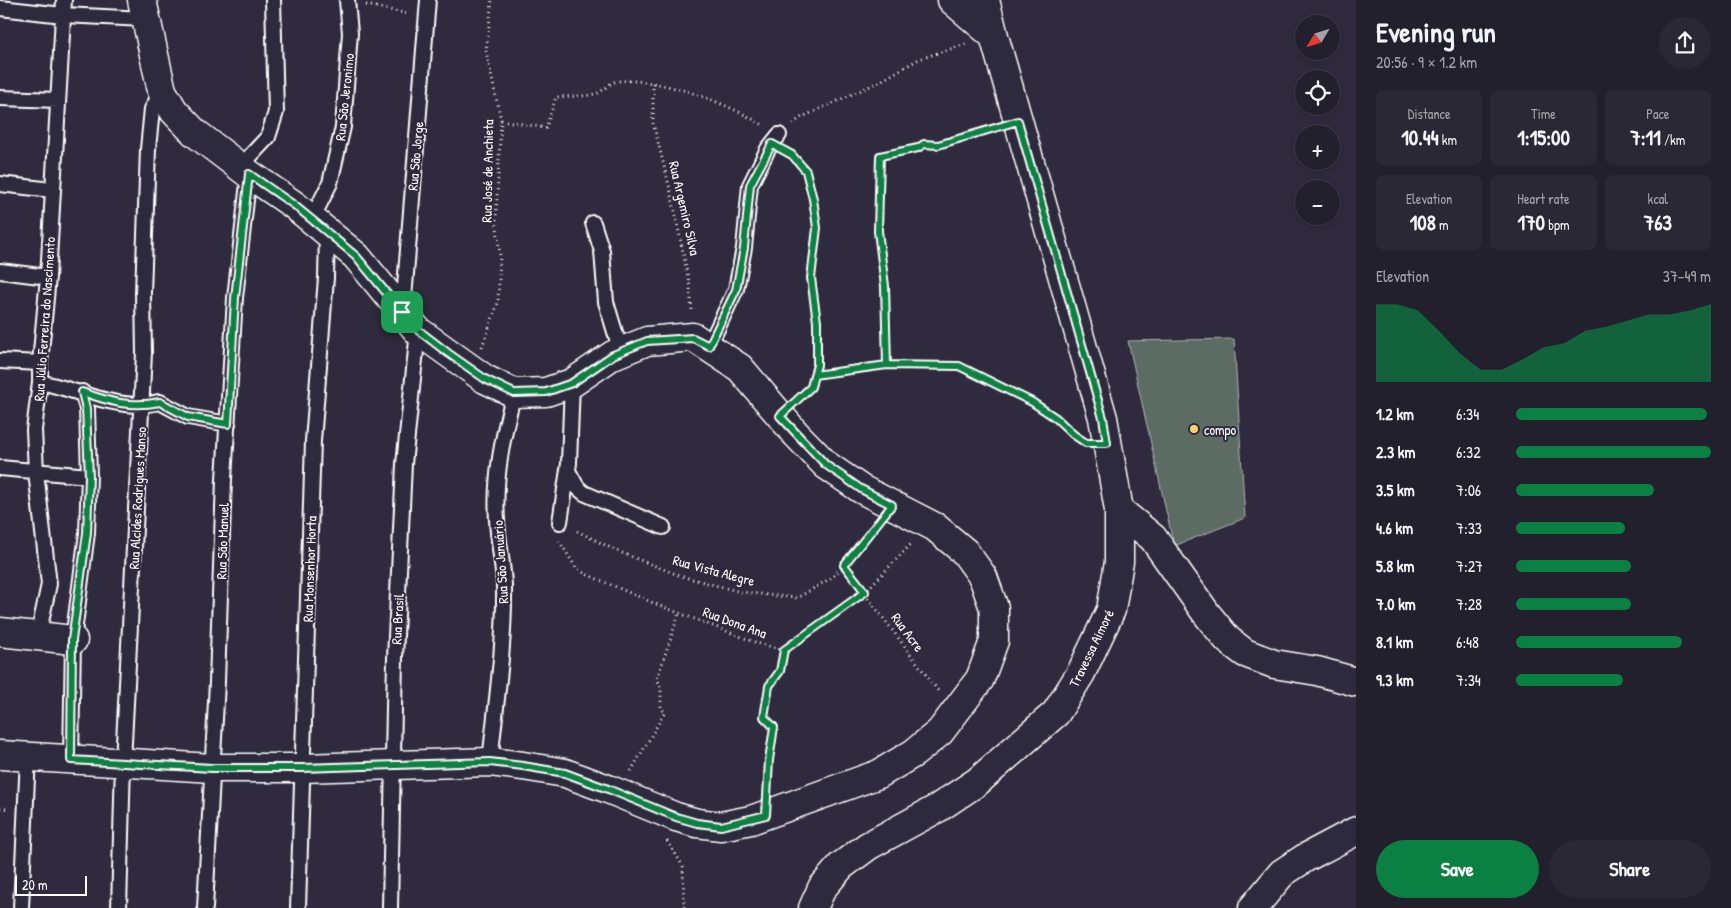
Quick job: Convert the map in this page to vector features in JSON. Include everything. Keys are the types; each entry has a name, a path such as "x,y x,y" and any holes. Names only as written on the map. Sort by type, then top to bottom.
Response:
{"street":[{"path":"952,0 994,36"},
{"name":"Travessa Aimoré","path":"813,908 822,888 841,866 868,846 938,808 977,782 1056,714 1081,673 1111,610 1119,562 1119,510 1103,418 985,0"},
{"path":"0,755 212,768 302,768 490,762 565,773 676,817 697,823 721,826 766,815 880,774 914,753 940,732 980,678 994,641 994,608 983,577 965,552 930,524 861,489 826,465 780,416 740,368 701,342 647,341 613,355 572,383 546,392 514,393 485,379 410,321 356,256 320,225 244,171 194,132 174,110 162,91 143,9"},
{"path":"1119,510 1153,538 1206,613 1228,640 1245,652 1274,664 1317,671 1356,682"},
{"path":"0,632 72,640"},
{"path":"1253,908 1282,873 1305,858 1356,831"}],"lane":[{"name":"Rua Júlio Ferreira do Nascimento","path":"38,636 49,584 36,472 34,430 40,382 48,277 64,0"},
{"path":"244,171 268,137 276,112 273,0"},
{"name":"Rua São Jeronimo","path":"320,225 343,128 350,33 347,0"},
{"name":"Rua São Jorge","path":"410,321 428,0"},
{"path":"0,8 64,15 143,9"},
{"name":"Rua Alcides Rodrigues Manso","path":"119,908 123,762 142,405 144,352 143,293 148,149 152,109 162,91"},
{"path":"0,98 58,100"},
{"path":"701,342 736,290 744,248 750,185 776,139"},
{"name":"Rua São Manuel","path":"205,908 228,424 244,171"},
{"path":"0,184 52,190"},
{"path":"593,223 602,251 606,302 621,352"},
{"name":"Rua Monsenhor Horta","path":"298,908 314,441 326,278 320,225"},
{"path":"0,271 48,277"},
{"name":"Rua Brasil","path":"390,908 395,658 410,321"},
{"path":"0,361 40,363"},
{"path":"40,382 82,392 112,402 142,405 160,402 188,417 228,424"},
{"path":"560,522 568,471 572,383"},
{"path":"71,760 72,640 87,533 89,476 86,409 82,392"},
{"name":"Rua São Januário","path":"490,762 503,638 504,584 497,519 497,482 503,435 514,393"},
{"path":"0,468 89,476"},
{"path":"568,471 577,487 584,493 663,527"},
{"path":"21,908 28,757"}],"path":[{"path":"347,0 427,18"},
{"name":"Rua José de Anchieta","path":"473,370 498,303 500,255 496,218 501,120 486,51 492,0"},
{"path":"776,139 800,118 879,82 919,59 994,36"},
{"path":"501,120 546,128 556,97 599,93 615,81 653,83 695,94 740,111 776,139 792,155 806,171 813,199 817,228 811,278 817,322 817,365 811,387 780,416"},
{"name":"Rua Argemiro Silva","path":"653,83 653,123 672,197 701,342"},
{"path":"887,365 885,286 878,231 880,156 918,148 924,144 938,145 1018,121"},
{"path":"814,375 887,365 959,366 1032,402 1056,418 1074,435 1086,443 1107,443"},
{"name":"Rua Vista Alegre","path":"560,522 617,551 681,576 741,592 797,598 833,577 892,505"},
{"name":"Rua Dona Ana","path":"560,522 559,541 578,569 588,575 760,644 784,650"},
{"path":"766,815 769,760 774,727 764,717 769,686 780,671 784,650 865,592 930,524"},
{"name":"Rua Acre","path":"844,565 954,713"},
{"path":"617,793 665,712 661,708 661,687 657,679 679,613"},
{"path":"643,803 683,866 684,908"}],"green space":[{"name":"compo","path":"1234,339 1245,518 1174,546 1128,341"}],"place":[{"name":"compo","path":"1194,429"}],"route":[{"path":"402,312 356,256 294,205 249,174 235,298 228,424 188,417 160,402 142,405 112,402 82,392 86,409 89,476 87,533 72,640 71,760 212,768 302,768 490,762 565,773 676,817 697,823 721,826 751,820 766,815 769,760 774,727 764,717 769,686 780,671 784,650 865,592 844,565 892,505 861,489 826,465 780,416 811,387 814,375 887,365 959,366 1032,402 1056,418 1074,435 1086,443 1107,443 1103,418 1018,121 938,145 924,144 918,148 880,156 878,231 885,286 887,365 814,375 817,365 817,322 811,278 817,228 813,199 806,171 792,155 772,144 750,185 744,248 736,290 709,346 693,338 647,341 613,355 572,383 546,392 514,393 485,379 448,353 418,330 402,312"}]}
